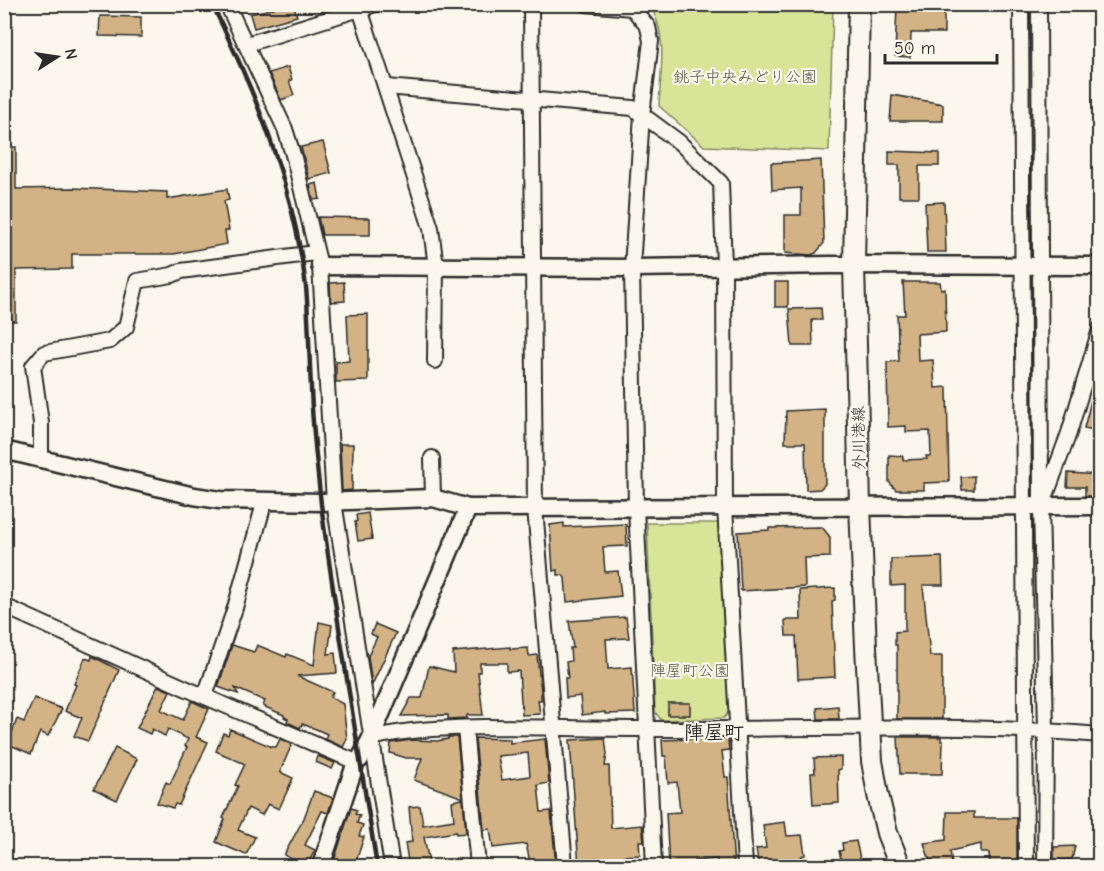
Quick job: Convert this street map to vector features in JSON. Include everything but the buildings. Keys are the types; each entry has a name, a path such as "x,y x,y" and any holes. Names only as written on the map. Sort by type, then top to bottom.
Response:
{"main road":[{"name":"外川港線","path":"859,4 854,265 860,506 870,726 878,795 887,833 900,867"}],"street":[{"path":"227,4 285,129 294,158 317,260 334,502 392,867"},
{"path":"247,44 376,4"},
{"path":"531,4 535,508 565,867"},
{"path":"586,4 631,6 648,27 651,41 642,115 632,268 636,507 654,867"},
{"path":"1021,4 1026,867"},
{"path":"1039,4 1041,505 1046,730 1045,867"},
{"path":"360,9 431,228 436,267 435,361"},
{"path":"386,87 633,108 679,142 721,183 724,267 725,506 746,867"},
{"path":"41,460 41,423 33,366 44,353 110,341 126,327 137,281 172,275 181,271 317,260 436,267 1100,266"},
{"path":"1041,505 1069,433 1100,329"},
{"path":"4,450 194,496 220,500 334,502 433,498 468,508 1100,506"},
{"path":"432,458 433,498"},
{"path":"205,696 235,608 265,500"},
{"path":"321,867 356,762 360,759 371,738 468,508"},
{"path":"4,606 356,762"},
{"path":"371,738 396,732 465,728 554,727 646,729 870,726 1046,730 1100,735"},
{"path":"465,728 478,867"}],"green space":[{"name":"銚子中央みどり公園","path":"649,5 833,5 829,151 704,146 659,106 661,41 655,16"},
{"name":"陣屋町公園","path":"647,523 719,523 729,712 724,718 661,720 655,712"}],"railway":[{"path":"212,4 244,72 271,142 283,177 300,250 306,287 312,416 321,504 377,866"}],"district":[{"name":"陣屋町","path":"714,732"}]}
